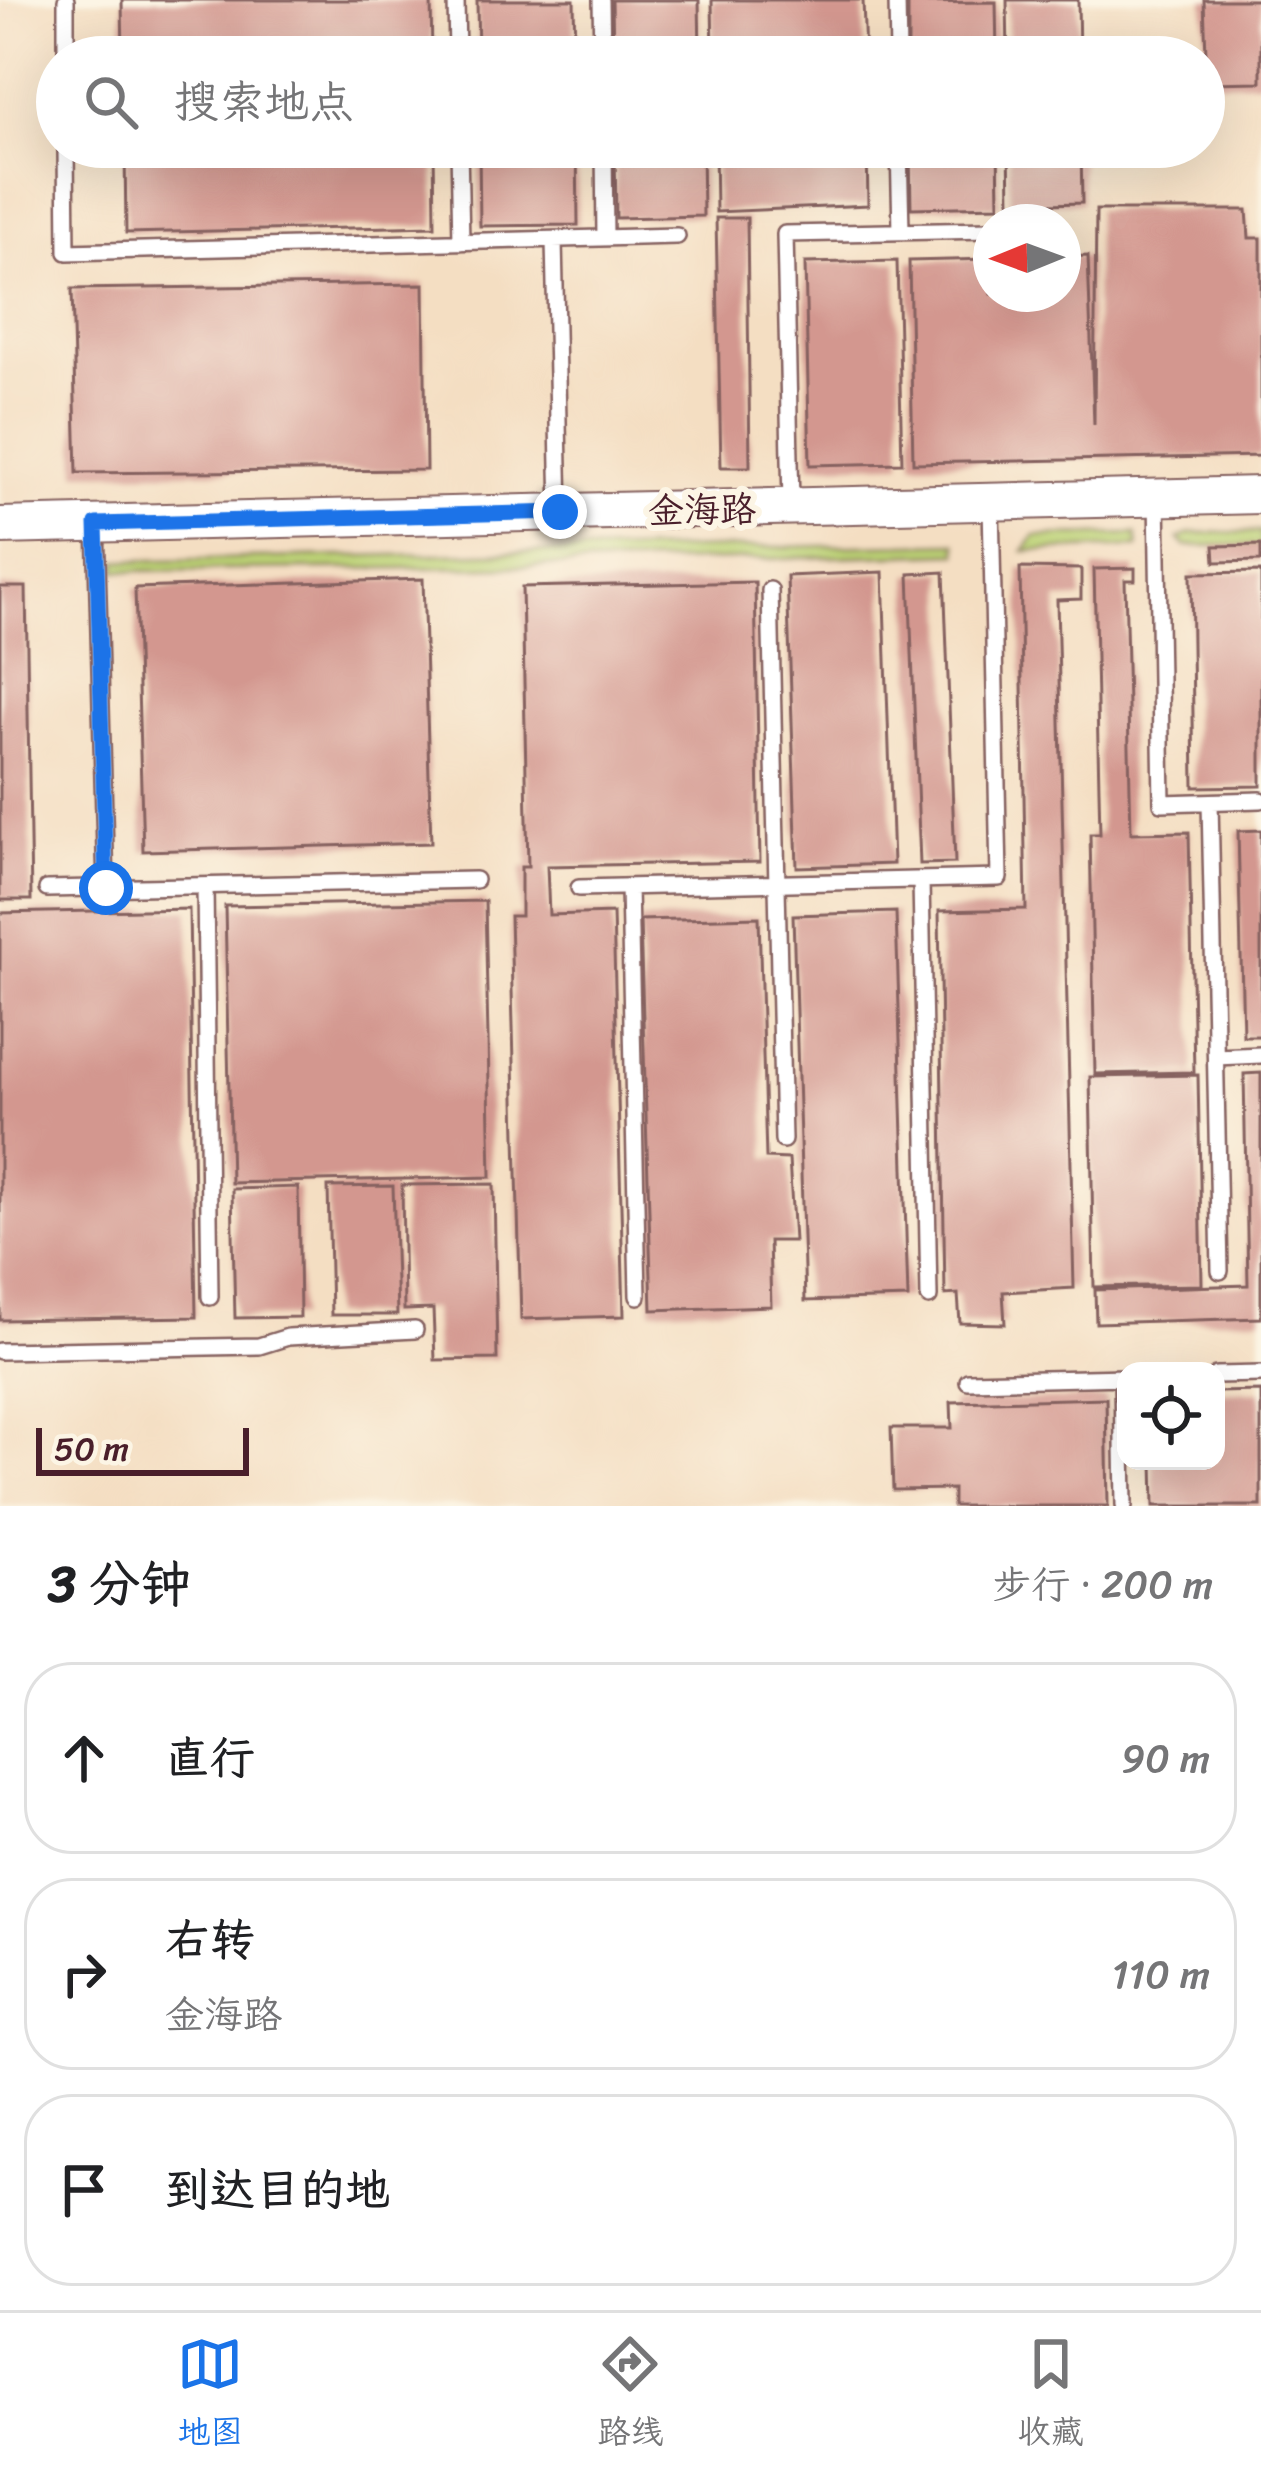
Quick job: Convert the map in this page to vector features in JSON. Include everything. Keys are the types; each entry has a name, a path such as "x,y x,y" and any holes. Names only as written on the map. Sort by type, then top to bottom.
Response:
{"street":[{"name":"金海路","path":"0,526 1261,495"}],"lane":[{"path":"66,0 66,36"},
{"path":"456,0 457,36"},
{"path":"602,0 602,36"},
{"path":"897,0 898,36"},
{"path":"66,168 67,252 677,236"},
{"path":"459,168 461,242"},
{"path":"604,168 605,238"},
{"path":"900,168 901,231"},
{"path":"791,507 785,234 973,230"},
{"path":"554,240 560,512"},
{"path":"1157,497 1162,803 1261,800"},
{"path":"579,888 999,878 991,502"},
{"path":"96,524 106,888"},
{"path":"770,590 783,1140"},
{"path":"1210,802 1220,1270"},
{"path":"47,889 475,880"},
{"path":"921,880 929,1297"},
{"path":"205,886 210,1297"},
{"path":"628,887 638,1296"},
{"path":"1216,1057 1261,1055"},
{"path":"0,1351 259,1346 288,1337 415,1330"},
{"path":"1225,1375 1261,1374"},
{"path":"968,1381 1117,1377"},
{"path":"1124,1470 1124,1506"}],"green space":[{"path":"1261,532 1261,545 1185,546 1179,539 1191,533"},
{"path":"1136,534 1138,547 1024,551 1035,536"},
{"path":"957,543 958,553 508,567 117,571 117,561"}],"building":[{"path":"122,0 431,0 432,36 123,36"},
{"path":"477,0 574,0 575,36 478,36"},
{"path":"612,0 699,0 700,36 613,36"},
{"path":"712,0 863,0 864,36 713,36"},
{"path":"1007,0 1078,0 1079,36 1008,36"},
{"path":"1204,0 1261,0 1261,82 1225,83 1225,36 1205,36"},
{"path":"996,2 997,36 908,36 908,3"},
{"path":"125,168 434,168 435,226 126,233"},
{"path":"479,168 577,168 578,225 480,226"},
{"path":"615,168 702,168 703,216 616,218"},
{"path":"715,168 867,168 868,205 716,212"},
{"path":"910,168 998,168 999,204 911,208"},
{"path":"1009,168 1081,168 1082,203 1010,204"},
{"path":"1096,210 1247,210 1249,238 1261,238 1261,456 913,463 909,261 973,259 973,312 1081,312 1081,256 1088,256 1094,425"},
{"path":"716,218 747,218 750,467 721,467"},
{"path":"897,261 902,463 810,465 805,263"},
{"path":"424,284 426,470 77,473 72,289"},
{"path":"1261,545 1261,561 1215,562 1214,546"},
{"path":"1020,568 1081,569 1081,599 1057,600 1074,1288 1003,1292 1005,1324 960,1323 958,1294 945,1295 939,911 1026,909"},
{"path":"1135,568 1135,580 1125,580 1131,833 1189,832 1194,1072 1095,1074 1090,834 1100,834 1094,569"},
{"path":"883,572 893,864 797,867 787,576"},
{"path":"944,572 955,863 920,864 909,574"},
{"path":"1261,572 1261,786 1194,787 1191,573"},
{"path":"423,579 431,843 143,851 135,588"},
{"path":"755,582 760,862 547,866 549,915 613,913 624,1316 521,1319 510,916 521,916 521,867 528,867 522,587"},
{"path":"0,587 26,587 31,900 0,900"},
{"path":"1261,830 1261,1036 1243,1036 1238,831"},
{"path":"485,901 491,1177 231,1183 225,906"},
{"path":"189,909 196,1317 0,1320 0,913"},
{"path":"896,912 908,1298 805,1301 793,915"},
{"path":"759,917 766,1158 789,1159 794,1241 769,1241 771,1306 652,1310 640,920"},
{"path":"1261,1073 1261,1318 1096,1323 1095,1290 1248,1285 1244,1074"},
{"path":"1198,1075 1202,1285 1094,1287 1090,1077"},
{"path":"494,1184 497,1359 435,1360 433,1309 404,1310 402,1185"},
{"path":"393,1186 397,1315 331,1315 328,1187"},
{"path":"298,1187 300,1317 235,1318 232,1189"},
{"path":"1261,1391 1261,1506 1154,1506 1153,1470 1225,1470 1225,1392"},
{"path":"1106,1398 1108,1506 953,1506 953,1489 893,1490 891,1428 952,1428 951,1402"}],"route":[{"path":"106,888 96,524 560,512"}]}
